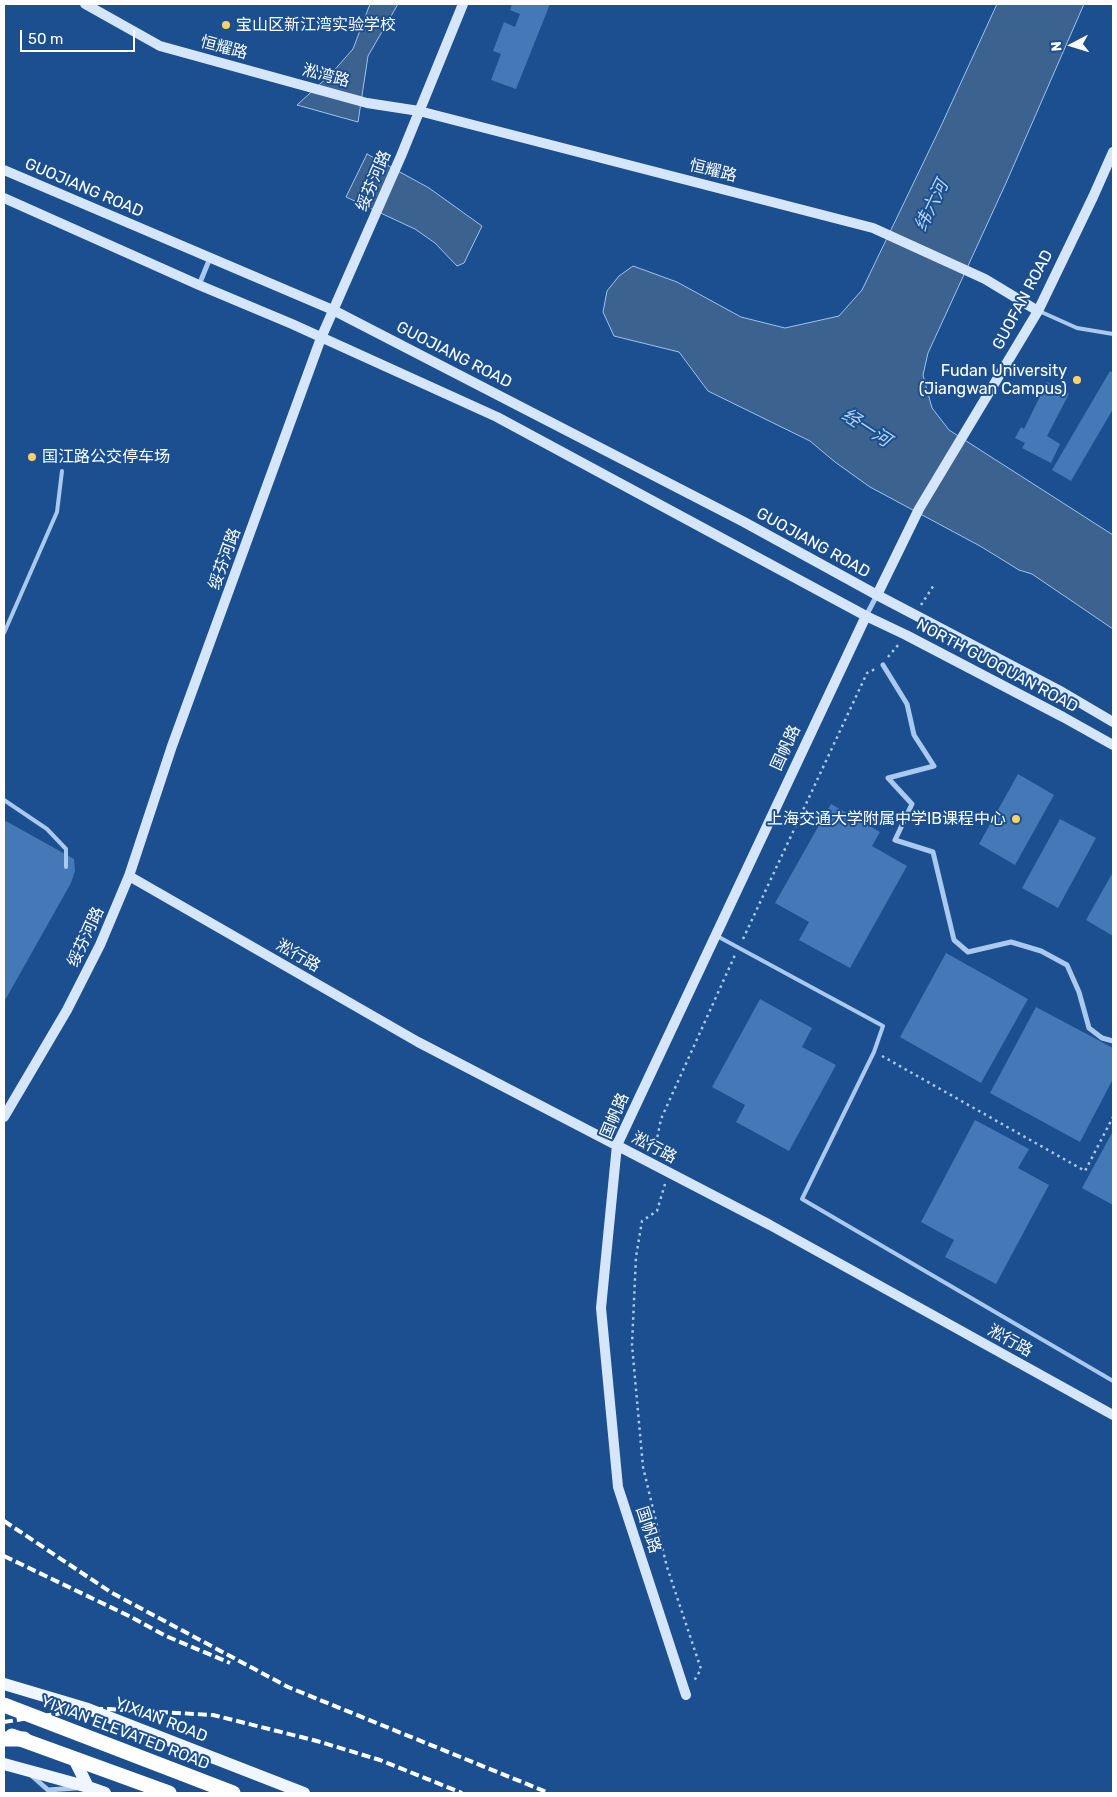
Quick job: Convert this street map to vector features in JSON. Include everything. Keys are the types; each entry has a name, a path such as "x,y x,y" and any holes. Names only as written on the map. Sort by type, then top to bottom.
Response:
{"highway":[{"name":"YIXIAN ELEVATED ROAD","path":"4,1705 233,1793"},
{"path":"4,1736 24,1739 169,1793"}],"main road":[{"name":"YIXIAN ROAD","path":"4,1684 88,1709 304,1793"},
{"path":"4,1736 152,1793"},
{"path":"4,1764 105,1793"},
{"path":"76,1764 88,1787"}],"street":[{"name":"恒耀路","path":"85,4 160,46 276,78"},
{"name":"绥芬河路","path":"4,1117 67,1010 100,946 130,876 172,746 322,338 401,156 463,4"},
{"name":"淞湾路","path":"276,78 367,103"},
{"name":"恒耀路","path":"367,103 419,111 873,228 984,279 1038,311"},
{"name":"GUOFAN ROAD","path":"866,616 920,509 1038,311 1093,198 1113,152"},
{"name":"GUOJIANG ROAD","path":"4,170 333,310 744,522 878,595"},
{"path":"4,198 199,285 292,324 497,417 866,616"},
{"path":"199,285 210,258"},
{"name":"NORTH GUOQUAN ROAD","path":"878,595 1062,692 1113,722"},
{"name":"NORTH GUOQUAN ROAD","path":"866,616 906,635 1113,745"},
{"name":"国帆路","path":"686,1695 618,1487 601,1308 616,1145 866,616"},
{"path":"883,665 907,704 914,735 934,766 888,778 912,804 895,840 933,852 954,940 968,952 1011,942 1041,951 1067,965 1079,992 1089,1028 1102,1038 1113,1041"},
{"name":"淞行路","path":"130,876 418,1042 770,1225 1113,1415"},
{"path":"25,1770 46,1792 88,1787"}],"lane":[{"path":"1038,311 1077,328 1113,334"},
{"path":"4,633 57,512 62,471"},
{"path":"4,800 47,829 66,849 66,867"},
{"path":"715,935 883,1026 874,1052 802,1199 1113,1381"}],"path":[{"path":"916,614 934,585"},
{"path":"686,1695 701,1669 667,1567 643,1467 632,1345 636,1257 642,1221 657,1211 668,1172 668,1152 657,1139 661,1118 867,673 883,665 906,635"},
{"path":"874,1052 1085,1171 1113,1118"}],"water":[{"path":"370,4 398,4 368,56 358,122 297,105 331,74 353,49"},
{"path":"997,4 1084,4 1006,183 928,353 923,375 932,408 949,430 1113,535 1113,629 1032,574 1019,570 980,546 870,487 810,441 708,391 679,352 614,336 603,312 607,291 619,276 633,266 677,282 741,317 785,328 839,316 862,290"},
{"path":"367,154 429,188 482,226 464,263 457,266 435,243 415,229 346,197"}],"building":[{"path":"512,4 550,4 516,89 491,80 501,54 493,51 504,22 515,27 520,14 510,10"},
{"path":"1110,371 1113,373 1113,409 1071,481 1052,470"},
{"path":"1047,382 1069,394 1047,436 1060,444 1051,463 1022,448 1025,443 1015,438 1021,427 1024,429"},
{"name":"上海交通大学附属中学IB课程中心","path":"1018,774 1054,795 1015,865 979,844"},
{"path":"831,804 880,832 872,846 907,866 850,968 799,940 809,922 775,903"},
{"path":"1060,819 1096,838 1058,908 1022,888"},
{"path":"4,820 74,859 75,871 71,883 4,1002"},
{"path":"1113,872 1113,936 1086,920"},
{"path":"946,953 1028,999 981,1083 900,1037"},
{"path":"760,999 812,1028 802,1047 836,1065 789,1151 736,1122 745,1105 712,1087"},
{"path":"1036,1007 1113,1048 1113,1079 1080,1142 990,1093"},
{"path":"975,1120 1029,1149 1018,1168 1049,1185 996,1284 945,1257 954,1240 921,1222"},
{"path":"1113,1131 1113,1205 1082,1188"}],"railway":[{"path":"4,1521 112,1593 288,1687 549,1793"},
{"path":"4,1556 129,1616 166,1636 230,1663"},
{"path":"4,1722 88,1709 213,1715 317,1741 380,1760 462,1793"}],"place":[{"name":"宝山区新江湾实验学校","path":"226,25"},
{"name":"Fudan University (Jiangwan Campus)","path":"1077,380"},
{"name":"国江路公交停车场","path":"32,457"},
{"name":"上海交通大学附属中学IB课程中心","path":"1016,819"}],"water label":[{"name":"纬六河","path":"932,206"},
{"name":"经一河","path":"866,428"}]}
